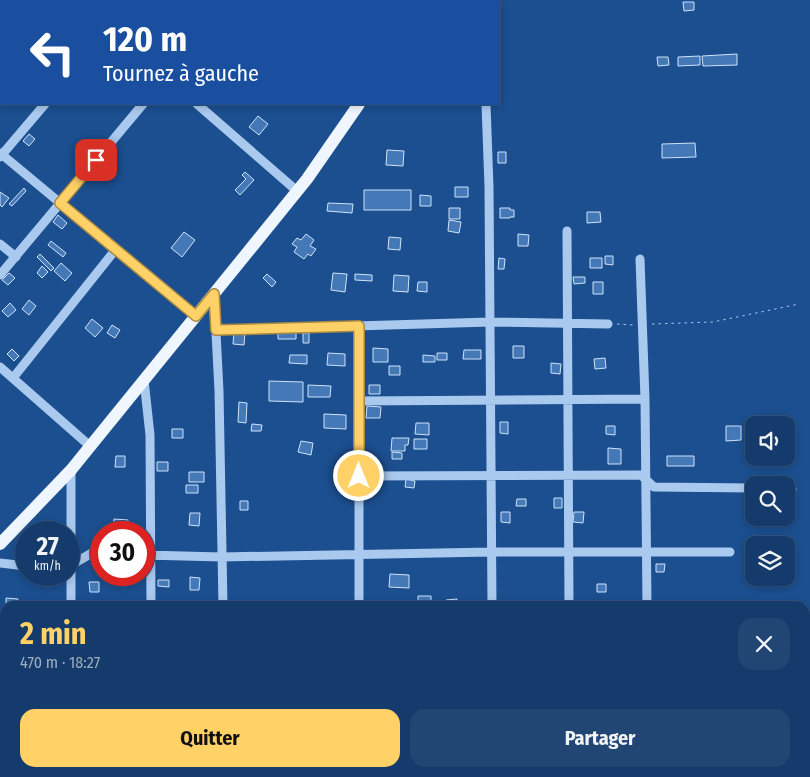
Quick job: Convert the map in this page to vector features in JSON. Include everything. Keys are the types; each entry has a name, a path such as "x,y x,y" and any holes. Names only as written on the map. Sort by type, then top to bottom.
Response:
{"main road":[{"path":"0,544 71,470 307,179 358,105"}],"street":[{"path":"45,105 1,155 196,316"},
{"path":"0,275 142,105"},
{"path":"198,105 297,191"},
{"path":"486,105 489,187 492,601"},
{"path":"567,231 569,601"},
{"path":"0,244 16,256"},
{"path":"13,378 116,249"},
{"path":"640,259 645,399 647,601"},
{"path":"214,294 219,392 223,601"},
{"path":"216,330 490,322 608,324"},
{"path":"359,326 359,601"},
{"path":"0,367 90,446"},
{"path":"144,380 150,435 148,521"},
{"path":"359,401 645,399"},
{"path":"70,521 71,470"},
{"path":"359,476 641,475 654,487 745,488"},
{"path":"155,555 222,557 491,552 730,552"},
{"path":"0,563 15,565"},
{"path":"70,586 71,601"},
{"path":"149,586 151,601"}],"path":[{"path":"608,324 642,325 713,322 799,304"}],"building":[{"path":"683,2 694,2 694,10 684,11"},
{"path":"737,54 737,65 703,66 702,56"},
{"path":"700,56 700,65 678,66 678,57"},
{"path":"657,57 668,57 669,65 658,66"},
{"path":"258,116 268,124 259,135 249,127"},
{"path":"29,134 35,139 29,146 23,141"},
{"path":"695,143 696,157 662,158 662,144"},
{"path":"387,150 404,151 403,166 386,165"},
{"path":"498,152 506,152 506,163 498,163"},
{"path":"245,172 254,180 240,195 235,190 246,179 242,175"},
{"path":"455,187 468,187 468,197 455,197"},
{"path":"24,188 26,191 12,206 9,204"},
{"path":"364,190 411,190 411,210 364,210"},
{"path":"0,192 9,198 2,207 0,205"},
{"path":"420,195 431,196 431,206 420,206"},
{"path":"328,203 353,204 352,213 327,211"},
{"path":"449,208 460,208 460,219 449,219"},
{"path":"500,208 514,210 514,217 500,218"},
{"path":"587,212 600,212 601,222 587,223"},
{"path":"58,215 67,223 62,229 53,222"},
{"path":"449,220 461,222 459,233 448,231"},
{"path":"184,232 195,240 182,257 171,248"},
{"path":"306,234 314,240 310,246 316,249 311,256 308,254 304,259 294,252 297,247 292,244 297,238 301,240"},
{"path":"518,234 529,235 528,246 518,246"},
{"path":"389,237 401,238 400,250 388,249"},
{"path":"51,241 66,253 63,257 48,245"},
{"path":"40,254 54,268 51,271 37,257"},
{"path":"605,256 613,256 613,265 605,264"},
{"path":"499,258 505,259 504,269 498,269"},
{"path":"590,258 602,258 602,268 590,268"},
{"path":"61,263 72,273 65,281 54,271"},
{"path":"42,266 48,272 42,278 37,273"},
{"path":"9,273 15,278 8,285 2,280"},
{"path":"333,273 347,274 345,292 331,290"},
{"path":"267,274 276,282 272,287 263,278"},
{"path":"355,274 372,275 372,281 355,280"},
{"path":"394,275 409,276 408,292 393,291"},
{"path":"573,277 585,277 585,283 574,284"},
{"path":"418,282 427,282 427,292 417,291"},
{"path":"593,282 603,282 603,294 593,294"},
{"path":"29,300 36,306 29,315 22,309"},
{"path":"10,303 16,310 8,317 2,311"},
{"path":"92,319 103,328 95,337 85,328"},
{"path":"112,325 120,330 115,338 107,333"},
{"path":"278,331 296,332 296,339 278,339"},
{"path":"234,332 245,332 244,345 233,344"},
{"path":"303,333 309,333 309,343 303,343"},
{"path":"513,346 524,346 524,358 513,358"},
{"path":"373,348 388,349 388,362 373,362"},
{"path":"12,349 19,356 14,361 7,354"},
{"path":"464,350 481,350 481,359 463,359"},
{"path":"328,353 345,354 345,366 327,365"},
{"path":"437,353 447,353 447,360 437,360"},
{"path":"290,355 307,355 307,364 289,363"},
{"path":"423,355 435,356 435,362 423,362"},
{"path":"605,358 606,368 595,369 594,359"},
{"path":"551,363 561,364 560,374 551,373"},
{"path":"389,366 400,366 400,375 389,375"},
{"path":"269,381 303,382 303,402 269,401"},
{"path":"308,385 331,386 330,397 308,397"},
{"path":"369,385 380,385 380,394 369,394"},
{"path":"239,402 247,403 246,423 238,422"},
{"path":"367,406 381,407 380,418 366,418"},
{"path":"324,414 346,415 346,429 324,428"},
{"path":"500,422 508,422 508,434 500,433"},
{"path":"416,423 429,423 429,435 415,434"},
{"path":"252,424 262,425 261,431 251,431"},
{"path":"606,426 615,426 615,435 606,434"},
{"path":"726,426 741,426 741,440 726,441"},
{"path":"172,429 183,429 183,438 172,438"},
{"path":"392,438 409,438 408,445 405,445 405,451 391,451"},
{"path":"414,439 427,439 427,449 414,449"},
{"path":"301,441 313,443 311,455 298,452"},
{"path":"608,448 621,449 621,464 608,464"},
{"path":"392,452 402,453 402,459 392,459"},
{"path":"116,456 125,456 125,467 115,467"},
{"path":"667,456 694,456 694,466 667,466"},
{"path":"157,462 168,462 168,471 157,471"},
{"path":"189,472 204,472 204,482 189,482"},
{"path":"406,479 415,481 414,488 405,487"},
{"path":"186,485 198,485 198,493 186,493"},
{"path":"554,498 562,498 562,508 554,508"},
{"path":"517,499 526,499 526,506 516,506"},
{"path":"240,501 248,501 248,510 240,510"},
{"path":"501,512 510,512 510,523 501,522"},
{"path":"574,512 584,512 583,523 573,522"},
{"path":"190,513 200,513 199,526 189,525"},
{"path":"114,519 128,520 128,521 114,521"},
{"path":"656,564 665,564 664,572 656,572"},
{"path":"390,574 409,575 409,588 389,587"},
{"path":"190,577 200,578 199,590 190,590"},
{"path":"158,580 169,580 169,587 158,586"},
{"path":"89,582 90,586 99,586 99,592 90,592"},
{"path":"597,584 606,584 606,592 597,592"},
{"path":"418,596 431,596 431,601 418,601"},
{"path":"6,598 18,599 18,601 6,601"},
{"path":"457,599 457,601 446,601"}],"route":[{"path":"96,160 60,203 196,316 214,294 216,330 359,326 359,476"}]}
